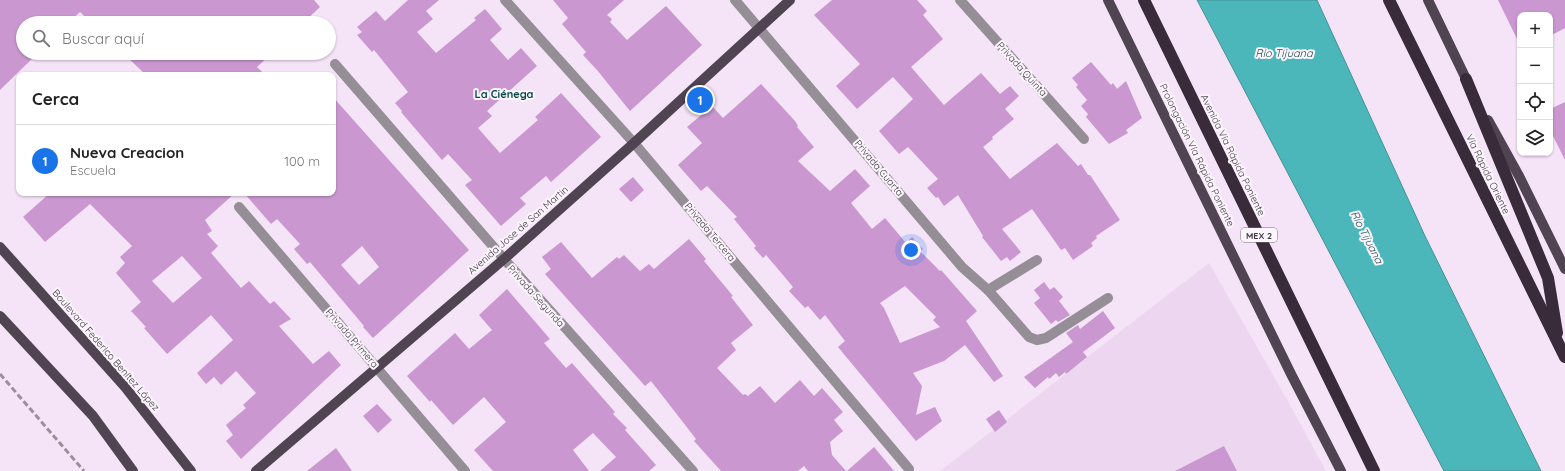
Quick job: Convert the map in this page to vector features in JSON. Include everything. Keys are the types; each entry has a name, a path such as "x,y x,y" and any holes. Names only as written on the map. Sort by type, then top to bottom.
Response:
{"highway":[{"name":"Avenida Vía Rápida Poniente","path":"1144,0 1374,471"},
{"name":"Vía Rápida Oriente","path":"1389,0 1565,357"},
{"path":"1466,79 1548,278 1558,344"}],"main road":[{"name":"Avenida Jose de San Martin","path":"256,471 504,259 634,143 790,0"},
{"name":"Prolongación Vía Rápida Poniente","path":"1108,0 1291,374 1341,471"},
{"path":"1428,0 1466,79 1519,176 1565,269"},
{"name":"Boulevard Federico Benítez López","path":"0,247 126,387 191,471"},
{"path":"0,316 93,416 132,470"}],"street":[{"name":"Privada Tercera","path":"505,0 634,143 909,469"},
{"name":"Privada Cuarta","path":"735,0 962,267 988,290 1029,337 1037,340 1046,338 1108,298"},
{"name":"Privada Quinta","path":"960,0 1084,139"},
{"name":"Privada Segunda","path":"336,64 504,259 693,471"},
{"name":"Privada Primera","path":"239,207 465,471"},
{"path":"988,290 1037,260"}],"shaded area":[{"path":"1209,263 1326,471 940,471"}],"water":[{"name":"Rio Tijuana","path":"1197,0 1317,0 1425,236 1541,471 1444,471"}],"building":[{"path":"0,0 314,0 320,7 310,16 84,16 80,12 76,16 16,16 16,60 31,60 18,72 16,72 16,74 0,90"},
{"path":"408,0 439,0 426,11 433,19 417,32 436,53 476,20 474,18 485,9 502,29 490,40 508,60 521,48 537,66 487,111 492,116 478,128 500,153 538,120 535,117 561,93 601,137 551,182 546,176 520,198 526,204 501,226 465,185 472,180 448,154 442,160 401,112 402,111 395,103 408,92 374,50 372,52 357,35 362,32 357,27 376,11 385,21"},
{"path":"553,0 624,0 607,15 612,19 610,22 627,40 666,6 702,45 630,111 583,55 586,52 562,24 568,18"},
{"path":"832,0 917,0 927,11 923,15 943,39 911,67 944,105 981,73 1000,94 1010,86 1019,96 1005,109 1014,119 992,137 993,139 983,147 1010,179 1057,143 1078,166 1081,164 1088,175 1090,175 1120,220 1096,236 1097,238 1091,243 1093,246 1073,260 1065,248 1061,250 1032,209 1002,229 1021,252 1010,261 1007,257 1001,261 982,237 983,236 958,195 944,206 938,197 936,198 927,188 938,179 908,147 899,154 879,131 913,99 893,77 857,109 836,86 860,64 814,15"},
{"path":"1498,0 1565,0 1565,28 1553,34 1553,12 1517,12 1517,39"},
{"path":"130,60 264,60 257,67 262,72 143,72"},
{"path":"1091,62 1111,85 1113,83 1117,89 1126,81 1142,118 1126,130 1128,133 1109,144 1086,117 1088,114 1081,106 1087,100 1076,87 1078,85 1072,78"},
{"path":"761,84 795,121 798,126 797,127 814,147 798,161 830,191 855,169 870,186 851,203 872,229 885,218 906,243 912,237 923,249 920,251 940,271 941,270 977,311 966,321 1003,376 994,382 965,345 944,361 913,373 922,386 916,415 935,407 942,421 916,441 838,347 845,341 825,315 820,320 808,306 805,308 789,291 793,287 766,255 763,258 754,248 756,246 734,219 737,217 707,186 701,191 678,165 702,143 687,127 712,106 723,118","holes":["905,286 936,317 933,320 940,327 900,343 884,308 880,303"]},
{"path":"336,100 469,250 373,338 310,262 307,264 294,249 300,244 277,219 271,224 247,196 336,196","holes":["362,246 379,267 359,285 341,265"]},
{"path":"1565,102 1565,160 1553,136 1553,108"},
{"path":"633,177 644,190 631,202 619,189"},
{"path":"47,196 232,196 205,220 212,231 207,234 218,246 211,253 241,288 249,281 270,304 274,301 291,319 279,326 313,364 329,351 341,365 241,459 226,441 233,435 226,425 246,408 243,405 256,393 236,371 221,385 214,377 206,384 197,373 233,340 211,315 167,354 144,328 146,327 131,311 141,302 116,273 125,263 120,257 132,246 90,204 45,242 23,217","holes":["182,256 202,278 173,303 152,281"]},
{"path":"689,239 706,259 704,261 733,296 731,297 753,325 731,343 736,350 717,368 743,395 745,394 748,396 760,386 775,403 800,380 814,396 822,388 843,412 834,420 843,431 830,442 832,455 846,471 808,471 804,466 798,471 721,471 694,441 696,439 651,381 645,386 545,274 551,269 542,257 561,242 592,278 617,257 619,259 624,255 640,271 649,264 654,269"},
{"path":"1044,282 1050,290 1054,287 1063,297 1059,301 1070,315 1058,322 1056,320 1051,324 1034,303 1040,298 1034,290"},
{"path":"507,289 550,339 544,343 566,368 572,363 615,412 613,414 627,428 625,430 656,465 649,471 600,471 616,457 593,433 573,450 589,471 493,471 474,450 506,422 484,397 453,425 407,376 455,333 469,349 492,330 479,315"},
{"path":"1103,311 1115,328 1083,352 1087,357 1066,374 1065,372 1059,377 1056,373 1049,379 1048,377 1035,388 1024,377 1073,342 1066,333 1078,325 1080,329"},
{"path":"377,404 392,420 378,433 363,416"},
{"path":"999,410 1007,422 995,432 986,419"},
{"path":"1224,446 1237,471 1175,471"},
{"path":"874,447 894,471 847,471"},
{"path":"336,448 352,471 307,471"}],"railway":[{"path":"0,374 84,471"}],"place":[{"name":"Nueva Creacion","path":"700,100"}],"district":[{"name":"La Ciénega","path":"504,94"}],"water label":[{"name":"Río Tijuana","path":"1367,237"}]}
